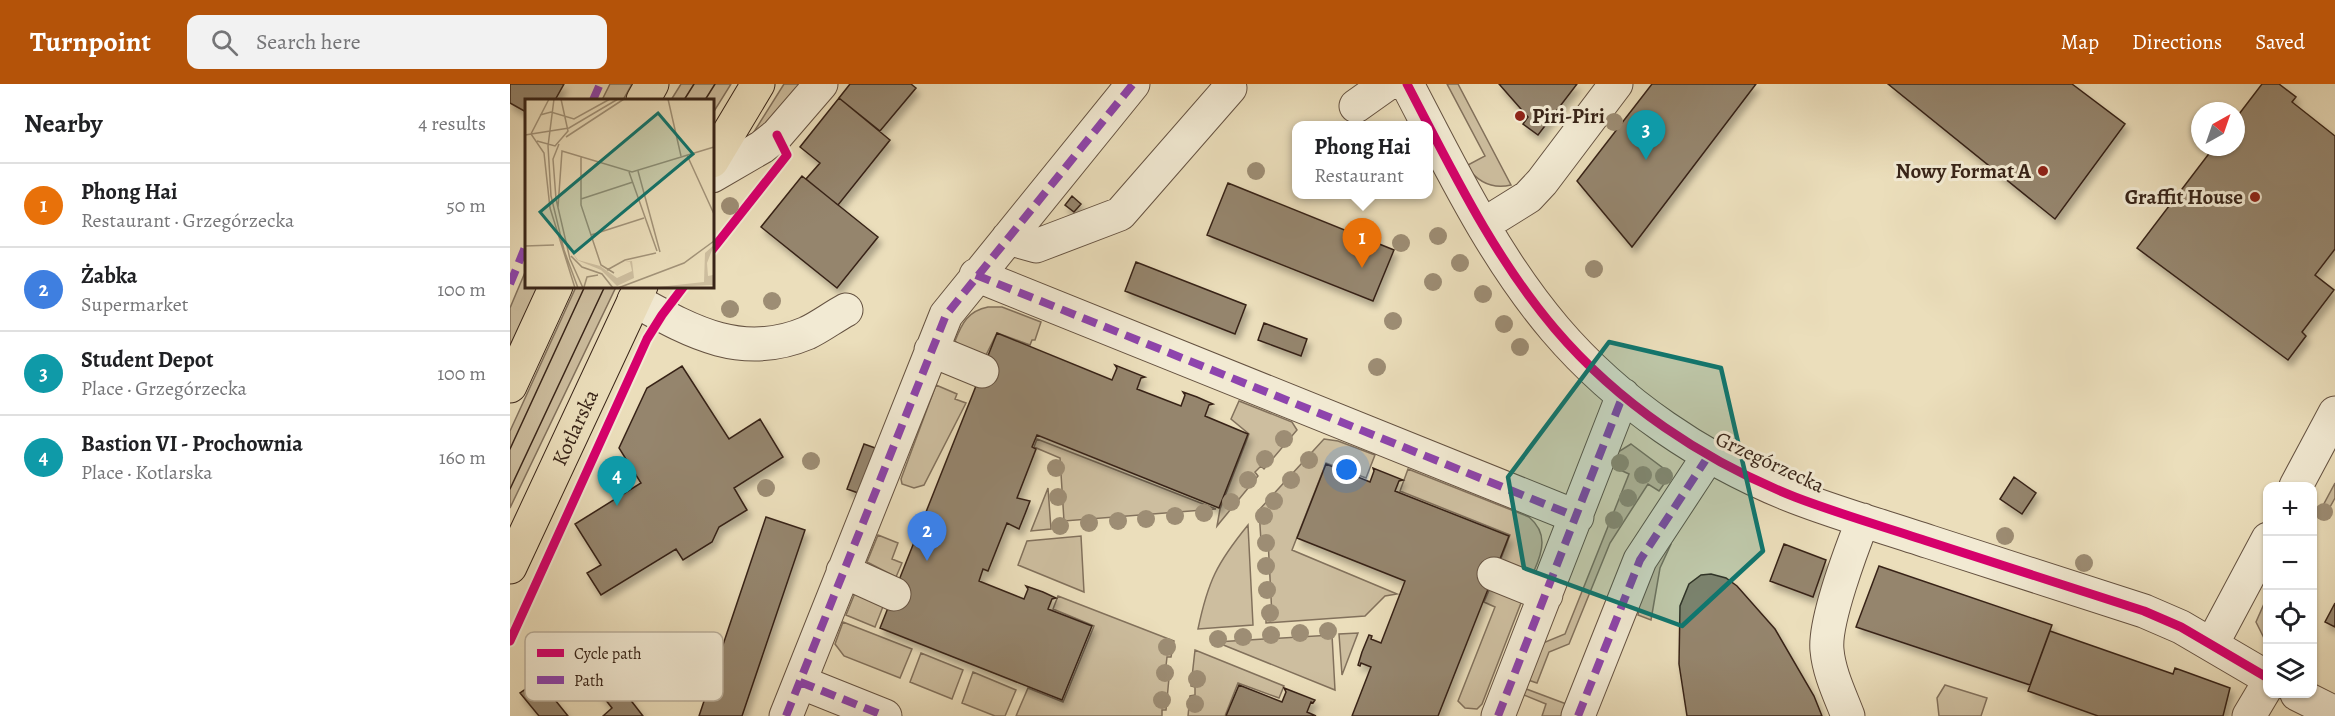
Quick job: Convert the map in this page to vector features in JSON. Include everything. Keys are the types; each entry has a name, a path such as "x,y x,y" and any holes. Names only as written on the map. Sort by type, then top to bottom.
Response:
{"main road":[{"path":"644,99 652,84"},
{"path":"714,158 758,84"},
{"path":"510,386 555,288"},
{"name":"Kotlarska","path":"510,567 638,293"}],"street":[{"path":"714,175 762,147 777,135 821,84"},
{"path":"786,716 946,315 976,275 1133,84"},
{"path":"1356,106 1387,84"},
{"name":"Grzegórzecka","path":"1407,84 1427,121"},
{"path":"1483,225 1528,197 1542,182 1616,84"},
{"path":"1008,238 1036,246 1120,214 1230,88"},
{"name":"Grzegórzecka","path":"1433,132 1483,225 1510,269 1555,329 1623,395 1667,429 1708,455 1793,496 2144,611 2181,627 2263,675"},
{"path":"976,275 1576,517"},
{"path":"638,293 700,335 747,343 780,341 807,333 846,310"},
{"path":"931,350 982,371"},
{"path":"1498,716 1623,395"},
{"path":"2298,482 2335,413"},
{"path":"1578,716 1640,560 1708,455"},
{"path":"1848,716 1832,676 1826,646 1831,620 1863,520"},
{"path":"2212,644 2263,548"},
{"path":"843,571 894,594"},
{"path":"1494,574 1546,595"},
{"path":"800,682 885,716"},
{"path":"2250,716 2263,693"},
{"path":"2306,698 2335,713"}],"highlighted area":[{"path":"1609,342 1721,368 1763,551 1682,626 1524,568 1508,477"}],"shaded area":[{"path":"610,84 632,84 624,99 602,99"},
{"path":"681,84 731,84 714,111 714,99 672,99"},
{"path":"784,84 804,84 769,126 752,135"},
{"path":"1447,84 1458,84 1511,185 1497,186 1485,183 1466,166 1485,156"},
{"path":"525,272 525,288 539,288 510,351 510,308"},
{"path":"576,288 616,288 510,508 510,431"},
{"path":"988,307 1002,307 1041,322 1035,340 1032,340 1030,345 997,333 986,355 959,345 955,341 967,319 975,311"},
{"path":"936,385 957,394 955,399 966,403 924,485 914,488 902,484 901,479"},
{"path":"1239,401 1292,422 1297,430 1264,469 1261,466 1255,472 1258,476 1217,526 1220,509 1249,434 1231,419"},
{"path":"1037,439 1216,509 1064,521 1060,458 1034,447"},
{"path":"1324,439 1338,441 1375,455 1366,478 1326,463 1292,550 1397,594 1385,596 1365,616 1266,623 1266,617 1272,616 1268,540 1261,541 1259,510"},
{"path":"1631,444 1671,474 1659,491 1648,484 1610,543 1569,644 1549,652 1537,683 1525,679 1538,645 1565,634 1629,474 1609,465 1618,452"},
{"path":"1408,469 1529,517 1539,529 1542,542 1534,571 1529,573 1500,561 1510,535 1400,491"},
{"path":"2335,483 2335,498 2325,516 2319,513"},
{"path":"1048,488 1051,529 1031,531"},
{"path":"1248,525 1253,625 1198,629 1215,573"},
{"path":"878,535 898,543 892,559 902,563 896,577 867,562"},
{"path":"1081,536 1084,592 1018,565 1027,541"},
{"path":"1669,543 1671,544 1660,568 1651,620 1638,615 1639,608 1635,607 1637,596"},
{"path":"1490,588 1520,600 1521,603 1482,704 1477,709 1465,708 1458,701 1495,607 1484,602"},
{"path":"855,593 884,604 875,627 846,615"},
{"path":"1058,596 1174,641 1171,657 1167,657 1166,666 1170,667 1166,710 1162,710 1162,716 1016,716 1028,688 1063,702 1094,626 1053,609"},
{"path":"2263,606 2263,636 2256,622"},
{"path":"843,622 912,649 900,678 844,656 835,644"},
{"path":"1358,633 1342,675 1339,634"},
{"path":"1332,635 1335,690 1216,642"},
{"path":"1195,650 1284,686 1279,698 1238,683 1225,716 1188,716 1190,696 1195,695 1195,687 1191,686"},
{"path":"921,653 963,670 952,699 910,682"},
{"path":"973,672 1016,690 1005,716 995,716 962,703"},
{"path":"1945,685 1987,698 1981,716 1939,716 1937,698"},
{"path":"1521,687 1569,705 1565,716 1542,716 1546,704 1519,693"}],"building":[{"path":"510,84 564,84 556,99 525,99 525,111 510,103"},
{"path":"850,84 911,84 916,88 880,131 839,98"},
{"path":"1499,84 1577,84 1538,135 1523,124 1528,117"},
{"path":"1652,84 1756,84 1632,247 1577,181"},
{"name":"Nowy Format A","path":"1888,84 2072,84 2125,124 2055,219"},
{"name":"Graffit House","path":"2262,84 2279,84 2296,97 2292,102 2335,136 2335,249 2315,275 2334,290 2302,332 2306,336 2288,360 2137,248 2207,156 2245,156 2245,106"},
{"path":"839,98 890,140 838,205 806,179 820,163 800,147"},
{"path":"802,176 878,237 837,288 761,227"},
{"path":"1228,183 1394,250 1373,301 1207,235"},
{"path":"1072,196 1081,204 1074,212 1065,205"},
{"path":"1136,262 1246,305 1235,334 1125,291"},
{"path":"1264,323 1307,339 1301,356 1258,340"},
{"path":"997,333 1112,380 1117,368 1115,365 1145,377 1141,378 1137,389 1181,406 1185,395 1183,392 1197,397 1213,404 1209,405 1205,416 1248,434 1219,508 1037,435 1032,447 1036,449 1017,498 1030,501 1025,514 1019,529 1007,523 988,571 983,569 979,581 1024,599 1028,589 1026,586 1043,592 1056,598 1052,599 1048,609 1092,626 1062,700 880,628"},
{"path":"682,366 729,439 760,419 783,457 734,488 747,510 719,527 712,542 683,560 676,549 601,595 587,573 601,565 575,524 641,483 619,448 647,388"},
{"path":"864,444 878,449 861,494 847,489"},
{"path":"1326,464 1370,482 1373,468 1403,480 1399,481 1395,491 1509,536 1438,716 1352,716 1371,667 1361,663 1360,666 1358,665 1362,652 1369,635 1372,636 1371,639 1381,643 1405,581 1297,538"},
{"path":"2014,477 2036,493 2022,514 2000,499"},
{"path":"766,517 805,530 742,716 699,716 704,701 723,701 723,645"},
{"path":"1784,544 1826,560 1813,597 1770,581"},
{"path":"1879,566 2052,625 2030,685 1856,627"},
{"path":"1711,574 1726,578 1737,586 1775,629 1814,696 1822,716 1687,716 1679,664 1680,606 1689,584 1701,575"},
{"path":"2335,603 2335,627 2325,622"},
{"path":"2050,631 2173,674 2175,668 2230,688 2223,716 2098,716 2028,691"},
{"path":"1239,685 1282,702 1286,692 1284,688 1315,700 1311,702 1307,712 1316,716 1226,716"},
{"path":"525,690 525,699 520,693"},
{"path":"527,701 556,701 568,716 539,716"},
{"path":"606,701 631,701 643,716 603,716 612,708"}],"tram line":[{"path":"685,99 694,84"},
{"path":"706,99 715,84"},
{"path":"510,449 584,288"},
{"path":"510,489 604,288"}],"marked path":[{"path":"593,99 600,84"},
{"path":"786,716 946,315 1133,84"},
{"path":"510,284 525,247"},
{"path":"976,275 1577,517"},
{"path":"1498,716 1623,395"},
{"path":"1578,716 1640,560 1709,455"},
{"path":"800,682 885,716"}],"cycle path":[{"path":"1407,84 1426,121"},
{"path":"1433,133 1493,242 1512,272 1555,329 1606,381 1664,427 1696,448 1728,466 1795,497 2144,611 2181,627 2263,675"},
{"path":"714,247 787,155 777,135"},
{"path":"510,641 647,339 682,288"}],"place":[{"name":"Piri-Piri","path":"1520,116"},
{"name":"Student Depot","path":"1646,160"},
{"name":"Nowy Format A","path":"2043,171"},
{"name":"Graffit House","path":"2255,197"},
{"name":"Phong Hai","path":"1362,268"},
{"name":"Bastion VI - Prochownia","path":"617,506"},
{"name":"Żabka","path":"927,561"}]}
